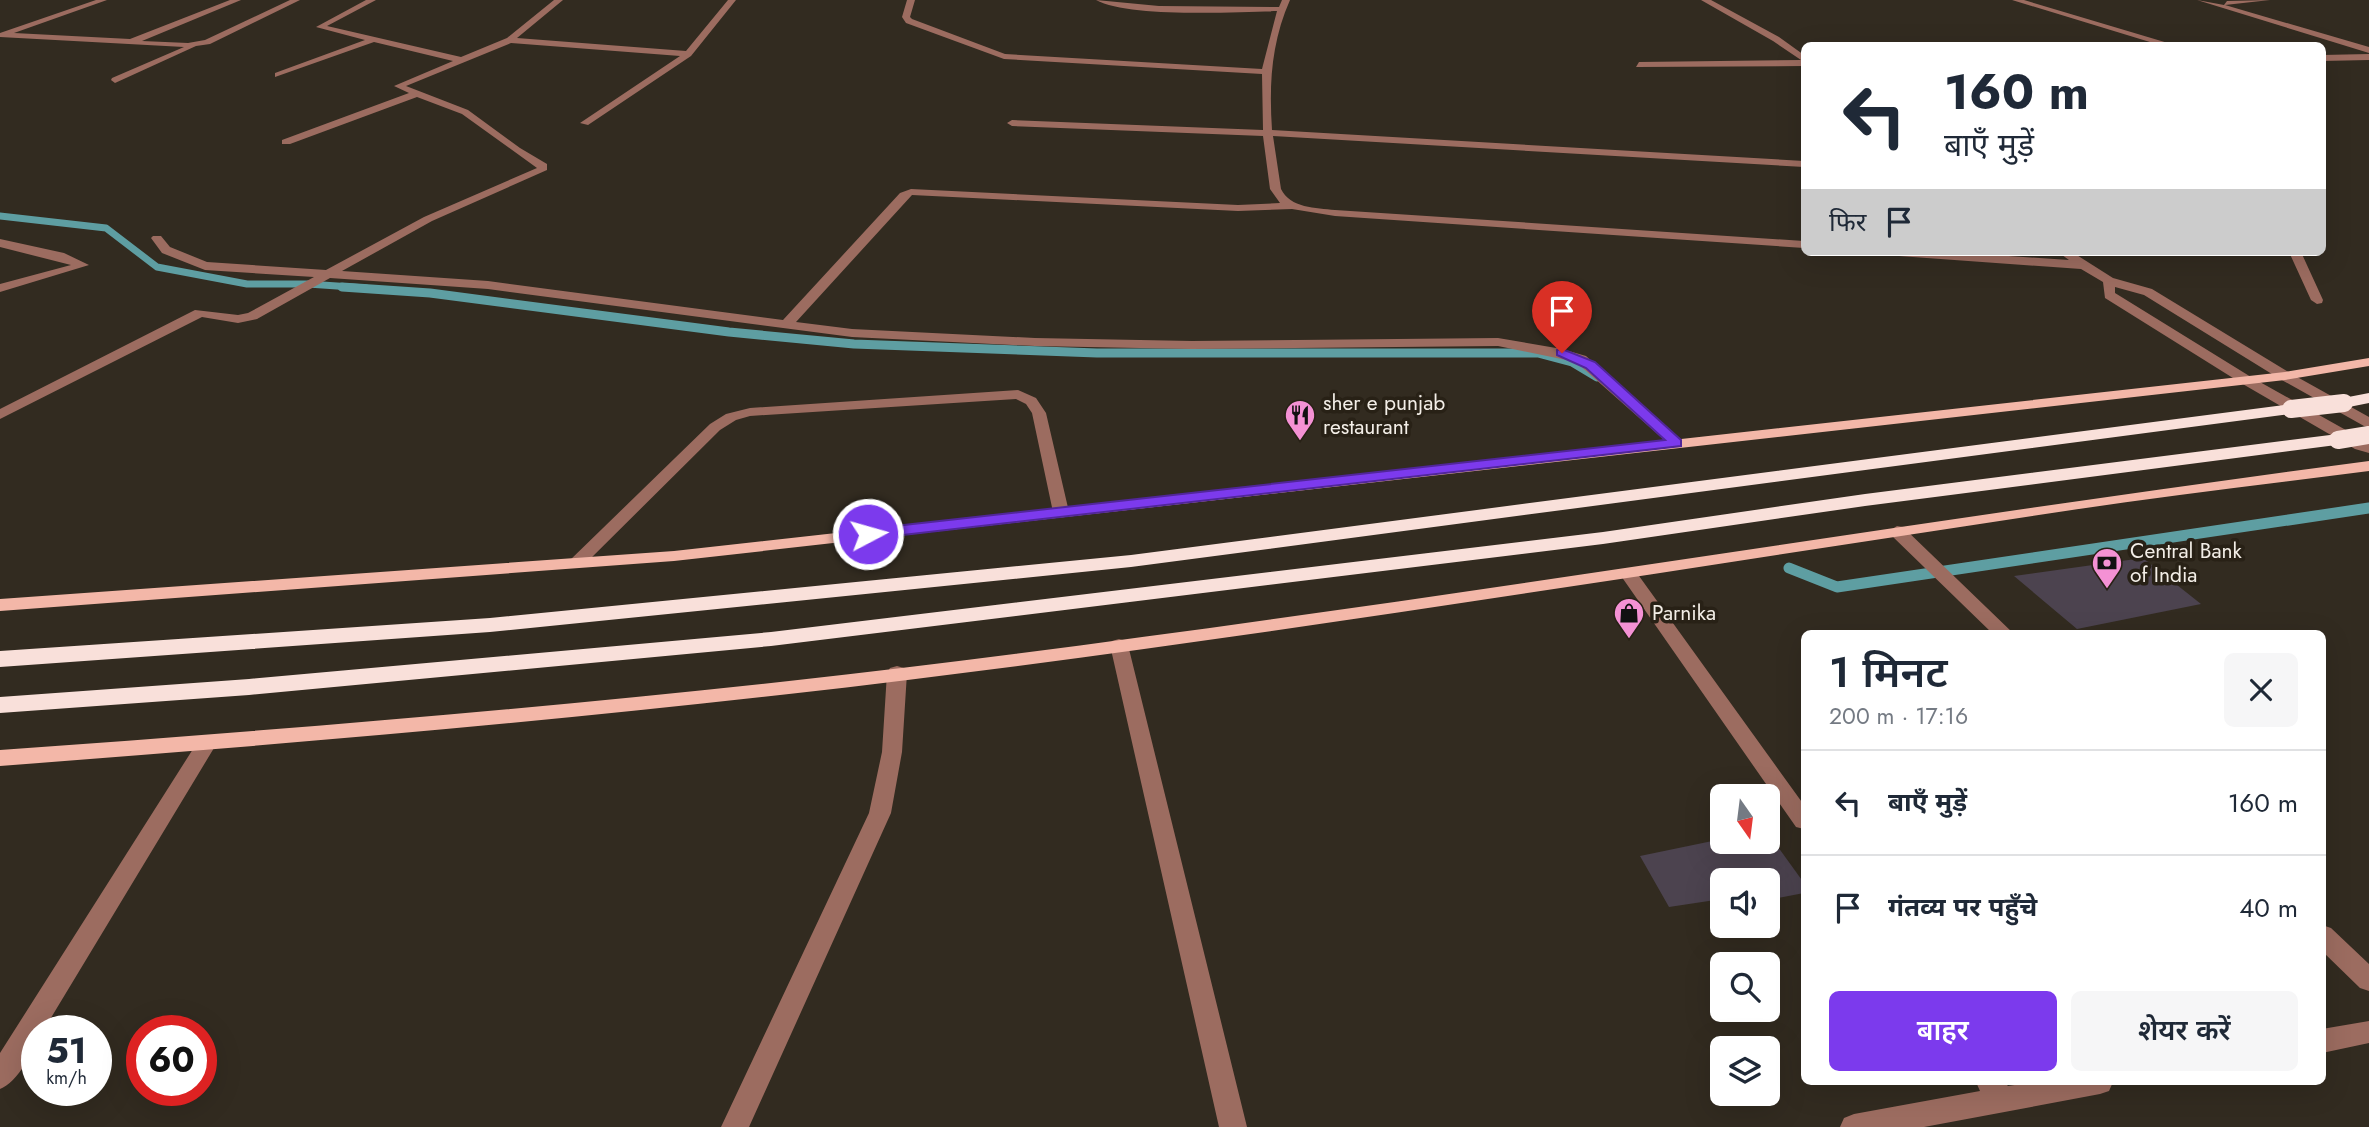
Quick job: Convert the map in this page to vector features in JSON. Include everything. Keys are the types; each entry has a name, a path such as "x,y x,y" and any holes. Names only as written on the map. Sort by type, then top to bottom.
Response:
{"highway":[{"path":"0,659 490,625 1130,561 2369,398"},
{"path":"0,705 249,687 757,640 1603,538 1865,500 2369,435"}],"main road":[{"path":"0,605 674,556 2285,376 2369,362"},
{"path":"0,758 353,732 897,673 1119,645 1628,573 1897,531 2369,466"}],"street":[{"path":"0,35 103,0"},
{"path":"131,42 237,0"},
{"path":"115,80 296,0"},
{"path":"372,0 320,27 461,60"},
{"path":"0,415 200,313 246,318 428,219 544,168 465,112 398,86 510,40 559,0"},
{"path":"585,122 688,54 732,0"},
{"path":"911,0 906,17 909,21 1004,55 1266,72"},
{"path":"1100,0 1112,4 1151,7 1284,5 1266,72 1268,133 1273,189 1279,197 1293,206"},
{"path":"1705,0 1776,39 1801,59"},
{"path":"2015,0 2160,42"},
{"path":"2201,0 2355,46 2369,47"},
{"path":"2213,4 2266,0"},
{"path":"0,35 198,44"},
{"path":"278,75 372,40"},
{"path":"510,40 688,54"},
{"path":"2326,58 2369,57"},
{"path":"1639,65 1801,61"},
{"path":"286,142 419,93"},
{"path":"1012,123 1268,133 1801,164"},
{"path":"787,324 904,195 911,192 1238,208 1293,206 1335,213 1801,246"},
{"path":"157,239 166,250 205,266 488,285 852,332 1035,342 1192,345 1498,342 1581,359 1676,443"},
{"path":"0,243 60,256 83,265 0,288"},
{"path":"1955,256 2082,265"},
{"path":"2070,256 2109,281 2148,292 2285,376 2369,423"},
{"path":"2297,256 2317,300"},
{"path":"2109,281 2109,295 2246,380 2360,446 2369,448"},
{"path":"576,563 715,427 731,417 750,412 1018,394 1031,401 1039,413 1061,512"},
{"path":"1897,531 2001,630"},
{"path":"1628,573 1801,817"},
{"path":"1119,645 1233,1127"},
{"path":"735,1127 880,813 892,752 897,673"},
{"path":"0,1077 207,743"},
{"path":"2326,939 2369,980"},
{"path":"2326,1040 2369,1032"},
{"path":"1854,1127 1995,1091 2065,1085"}],"building":[{"name":"Central Bank of India","path":"2143,558 2201,604 2077,629 2014,576"},
{"path":"1710,841 1710,854 1780,854 1780,850 1801,879 1801,894 1780,898 1780,868 1710,868 1710,901 1669,907 1640,856"}],"waterway":[{"path":"0,216 106,228 157,267 247,284 366,288"},
{"path":"342,287 430,293 729,332 854,344 1097,353 1538,353 1572,362 1597,377"},
{"path":"1789,568 1837,587 2369,508"}],"place":[{"name":"sher e punjab restaurant","path":"1300,442"},
{"name":"Central Bank of India","path":"2107,590"},
{"name":"Parnika","path":"1629,640"}],"route":[{"path":"868,534 1676,443 1590,365 1562,353"}]}
